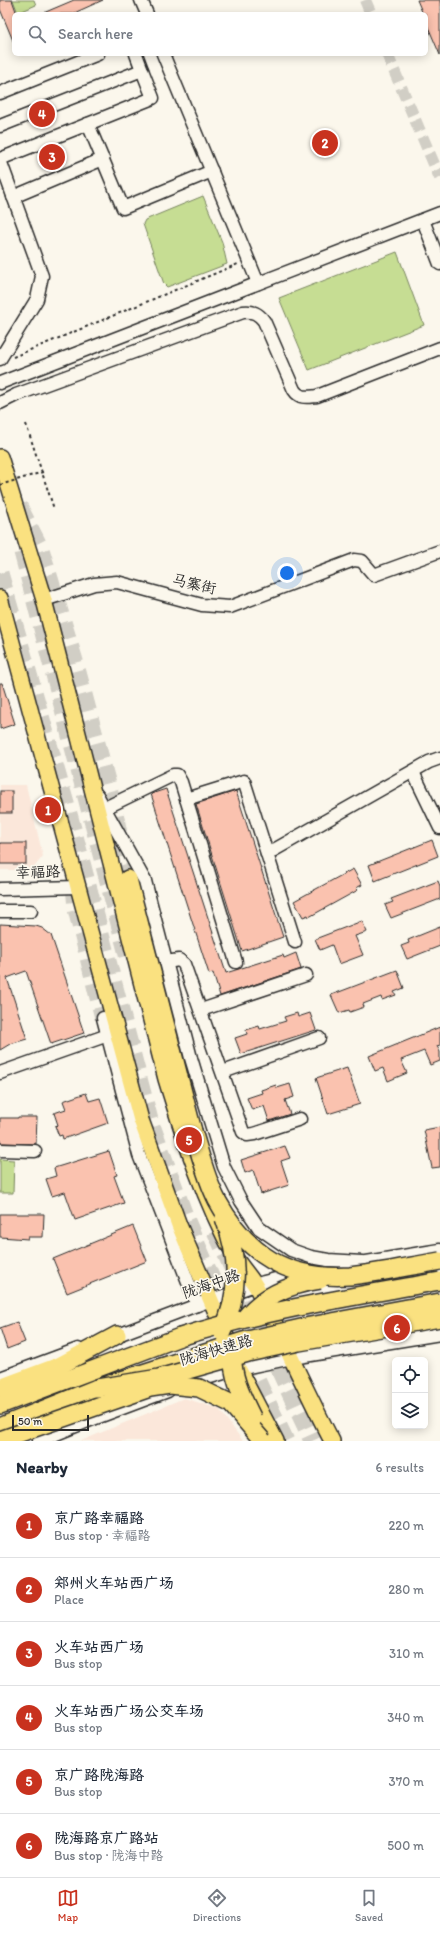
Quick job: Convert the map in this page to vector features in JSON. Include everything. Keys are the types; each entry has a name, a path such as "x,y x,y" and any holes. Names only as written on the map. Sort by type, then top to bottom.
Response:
{"highway":[{"path":"0,1440 150,1388 170,1385 186,1379 201,1364 214,1347 229,1317 237,1276 230,1238 193,1131 128,879"},
{"path":"216,1199 245,1239 263,1256 274,1263 304,1274 350,1276"},
{"path":"264,1441 241,1395 234,1375 232,1357 237,1328 257,1306 280,1291 313,1281 440,1261"},
{"name":"陇海快速路","path":"0,1405 125,1357 209,1328 309,1304 440,1281"},
{"name":"陇海快速路","path":"0,1427 97,1388 243,1341 310,1326 440,1302"},
{"path":"97,1388 159,1378 248,1353 298,1342 440,1318"},
{"path":"0,1388 59,1366 117,1336"},
{"path":"170,1385 199,1388 230,1403 264,1441"}],"main road":[{"path":"0,457 44,600 164,1072 184,1138 211,1208 236,1258 256,1285 332,1441"},
{"path":"0,598 134,1094 151,1151 179,1225 212,1300 238,1369 276,1441"}],"street":[{"path":"141,0 146,12"},
{"path":"0,93 93,56"},
{"path":"5,359 36,299 42,276 0,160 153,98 137,56"},
{"path":"164,56 258,283"},
{"path":"0,126 142,70"},
{"path":"88,124 123,208 212,171"},
{"path":"13,197 103,159"},
{"path":"0,382 440,213"},
{"path":"423,220 440,264"},
{"path":"0,403 30,390 243,312 251,311 260,315 294,390 298,395 304,397 317,396 440,348"},
{"name":"马寨街","path":"44,600 94,584 117,582 202,605 230,607 354,560 362,561 374,575 440,551"},
{"path":"267,854 440,758"},
{"path":"413,772 440,828"},
{"path":"105,808 173,775 177,775 181,782 236,962"},
{"path":"186,799 244,781 295,942"},
{"path":"91,785 145,881 191,1058 224,1167 241,1201 259,1228 291,1250 311,1257 328,1260 362,1262"},
{"name":"幸福路","path":"0,889 78,887"},
{"path":"0,911 31,911"},
{"path":"166,962 179,960 184,964 244,1132 247,1135 254,1134 300,1118"},
{"path":"200,1010 306,975"},
{"path":"103,1018 139,1155 197,1305"},
{"path":"0,1073 108,1035"},
{"path":"222,1072 318,1038"},
{"path":"0,1150 35,1151"},
{"name":"陇海中路","path":"0,1378 117,1336 197,1305 256,1285 310,1271 440,1250"},
{"path":"39,1441 190,1382 238,1369 292,1358 440,1334"}],"path":[{"path":"5,359 248,260"},
{"path":"26,424 35,447 54,509"},
{"path":"0,485 43,472"}],"shaded area":[{"path":"0,785 26,785 43,856 32,870 0,870"},
{"path":"184,1398 219,1409 243,1441 81,1441"}],"green space":[{"path":"13,0 34,0 36,5 18,12"},
{"path":"203,196 222,242 227,264 167,287 164,284 143,224 145,220"},
{"path":"397,252 424,325 309,370 279,298"},
{"path":"0,1159 14,1160 13,1193 0,1193"}],"building":[{"path":"0,0 12,0 16,12 12,12 12,38 0,9"},
{"path":"74,0 103,0 76,12 46,12"},
{"path":"417,0 440,0 440,55 428,27 428,12 422,12"},
{"path":"0,683 2,683 15,724 0,729"},
{"path":"166,789 226,973 283,955 284,958 296,953 301,969 220,996 213,973 209,974 151,794"},
{"path":"0,791 12,791 12,813 0,813"},
{"path":"236,791 283,937 242,951 196,804"},
{"path":"432,840 438,856 375,881 369,865"},
{"path":"0,843 26,843 26,864 0,864"},
{"path":"353,869 362,885 356,888 358,890 309,917 308,915 303,917 294,901"},
{"path":"438,881 440,886 440,899 391,918 385,905 393,902 391,899"},
{"path":"362,921 367,932 355,936 363,955 339,964 332,945 320,950 315,939"},
{"path":"0,924 36,926 42,928 51,935 84,1033 51,1044 26,971 7,978 27,1039 10,1044 0,1050"},
{"path":"440,927 440,946 407,959 401,946 409,943 408,940"},
{"path":"397,970 404,988 394,992 396,995 382,1000 381,997 363,1004 364,1007 350,1012 349,1010 339,1013 331,995"},
{"path":"297,1013 298,1017 310,1013 316,1030 241,1054 235,1038 247,1034 246,1030 259,1026 260,1029 286,1021 284,1017"},
{"path":"440,1027 440,1045 437,1046 440,1052 440,1061 430,1065 424,1051 401,1060 407,1073 388,1081 383,1068 375,1071 369,1056"},
{"path":"347,1068 360,1104 328,1114 316,1078"},
{"path":"290,1084 294,1097 285,1100 290,1114 269,1121 264,1106 252,1110 247,1098 262,1093 261,1090 276,1085 277,1088"},
{"path":"86,1093 89,1101 100,1098 108,1123 63,1139 62,1135 59,1136 55,1126 58,1125 54,1113 66,1109 63,1101"},
{"path":"37,1117 36,1144 0,1143 0,1118"},
{"path":"440,1127 440,1167 432,1168 424,1130"},
{"path":"285,1146 290,1158 281,1161 289,1185 261,1194 253,1170 245,1173 241,1160"},
{"path":"109,1151 117,1175 114,1176 124,1203 75,1220 65,1192 52,1196 46,1179 56,1176 54,1168"},
{"path":"0,1214 44,1214 43,1237 28,1237 28,1239 0,1237"},
{"path":"133,1226 147,1261 67,1293 53,1259"},
{"path":"17,1322 25,1342 7,1349 0,1328"}],"tunnel":[{"path":"365,0 370,12"},
{"path":"388,56 440,178"},
{"path":"19,506 41,549 75,661 113,803 128,879"},
{"path":"22,552 129,962"},
{"path":"0,573 71,821 150,1120 187,1221 244,1352 286,1441"},
{"path":"74,885 76,909 103,1018"},
{"path":"215,1231 312,1441"}],"place":[{"name":"火车站西广场公交车场","path":"42,114"},
{"name":"郑州火车站西广场","path":"325,143"},
{"name":"火车站西广场","path":"52,157"},
{"name":"京广路幸福路","path":"48,810"},
{"name":"京广路陇海路","path":"189,1140"},
{"name":"陇海路京广路站","path":"397,1328"}]}
